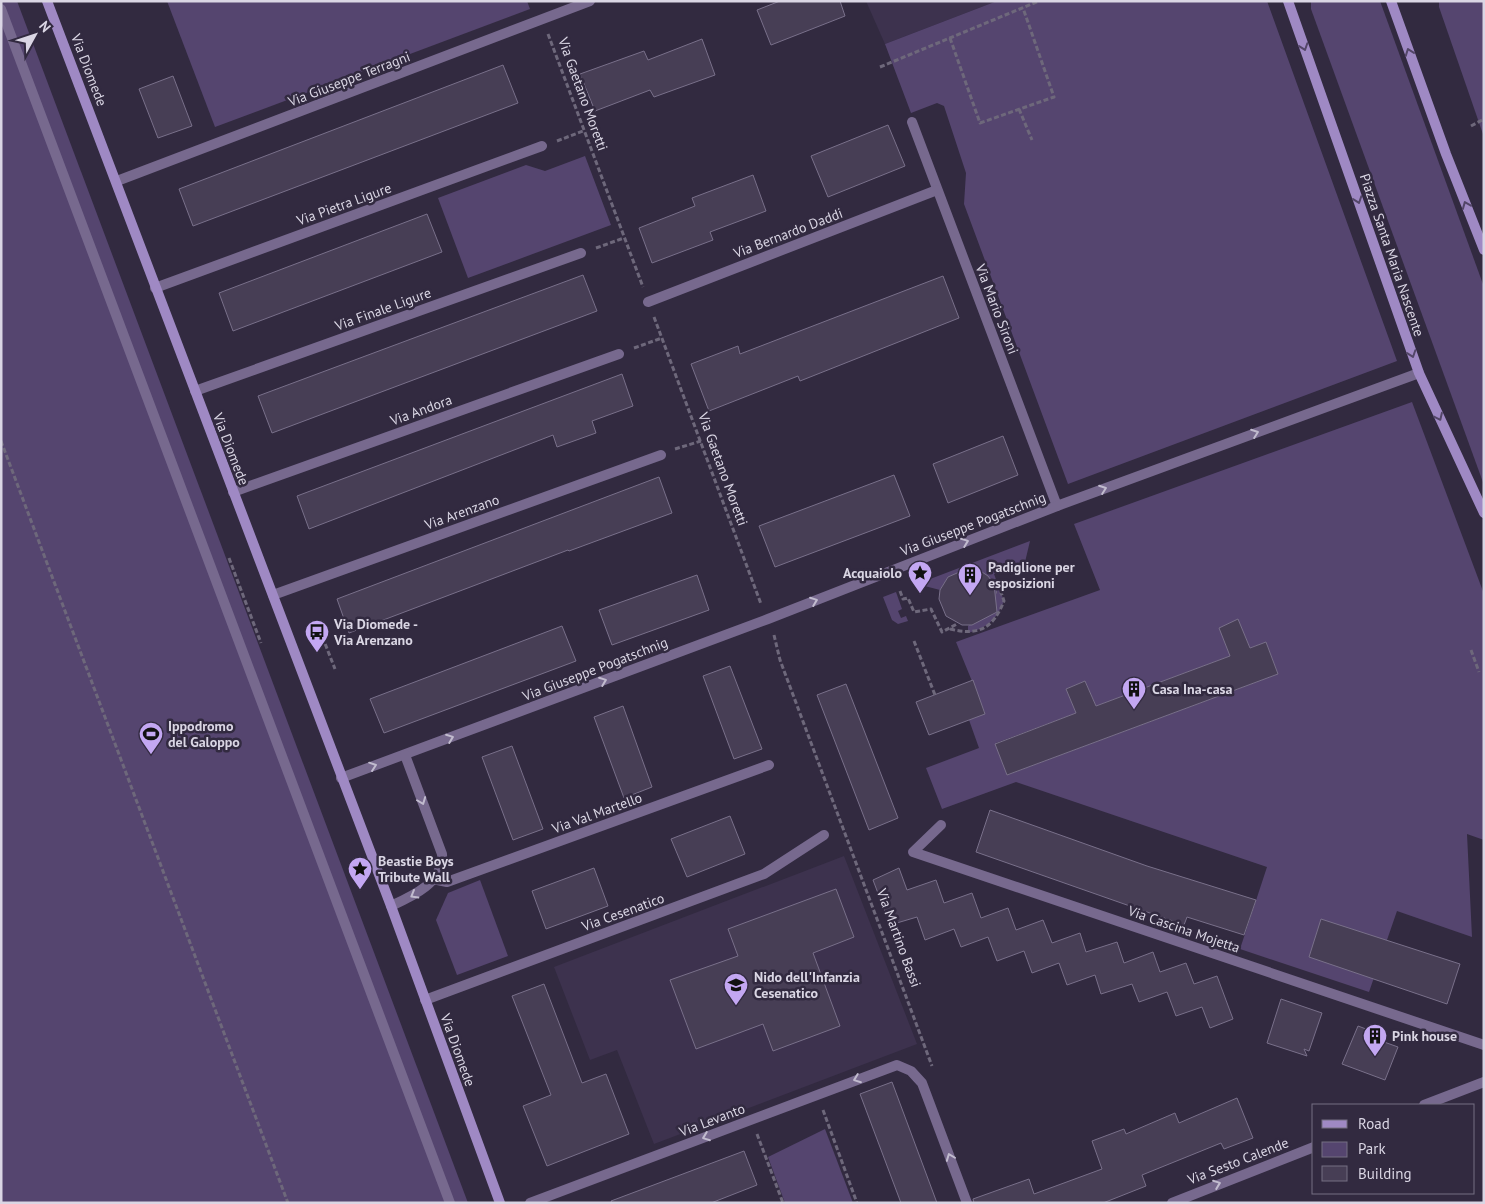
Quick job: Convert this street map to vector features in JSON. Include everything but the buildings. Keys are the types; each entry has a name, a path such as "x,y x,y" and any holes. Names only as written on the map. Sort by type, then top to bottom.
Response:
{"street":[{"name":"Via Diomede","path":"47,1 391,906 500,1203"},
{"name":"Via Giuseppe Terragni","path":"117,181 590,1"},
{"name":"Piazza Santa Maria Nascente","path":"1288,1 1419,372 1484,513"},
{"path":"1391,1 1446,154 1484,250"},
{"path":"1,9 450,1203"},
{"name":"Via Mario Sironi","path":"912,122 1057,506"},
{"name":"Via Pietra Ligure","path":"155,288 542,146"},
{"name":"Via Bernardo Daddi","path":"648,302 937,190"},
{"name":"Via Finale Ligure","path":"195,391 581,253"},
{"name":"Via Andora","path":"233,492 619,354"},
{"name":"Via Giuseppe Pogatschnig","path":"341,778 768,619 1057,506 1419,372"},
{"name":"Via Arenzano","path":"273,595 661,454"},
{"path":"391,906 419,893 433,878 442,862 442,854 405,755"},
{"name":"Via Val Martello","path":"433,878 447,882 769,765"},
{"name":"Via Cascina Mojetta","path":"941,825 912,852 1484,1045"},
{"name":"Via Cesenatico","path":"425,1000 764,874 824,836"},
{"name":"Via Levanto","path":"530,1203 752,1120 889,1066 904,1066 911,1070 922,1083 967,1203"},
{"path":"1427,1104 1484,1082"},
{"name":"Via Sesto Calende","path":"1172,1203 1312,1148"}],"path":[{"path":"880,67 1039,1"},
{"path":"950,38 980,123 1054,97 1022,8"},
{"name":"Via Gaetano Moretti","path":"548,34 648,302"},
{"path":"1019,109 1032,140"},
{"path":"1471,126 1484,120"},
{"path":"542,146 583,131"},
{"path":"581,253 624,238"},
{"name":"Via Gaetano Moretti","path":"619,354 662,338 763,609"},
{"path":"1,441 288,1203"},
{"path":"661,454 701,441"},
{"path":"229,558 261,643"},
{"path":"900,591 903,599 908,598 914,612 931,609 942,632 958,624"},
{"path":"949,629 968,633 985,628 999,613 1004,601 1001,592 996,592"},
{"path":"318,623 335,669"},
{"name":"Via Martino Bassi","path":"774,635 780,660 928,1056"},
{"path":"914,641 935,695"},
{"path":"1471,650 1479,672"},
{"path":"821,1105 857,1203"},
{"path":"752,1120 783,1203"}],"shaded area":[{"path":"866,1 997,1 885,44"},
{"name":"Nido dell'Infanzia Cesenatico","path":"844,856 917,1044 654,1144 617,1050 590,1060 554,967"}],"green space":[{"name":"Ippodromo del Galoppo","path":"1,1 17,1 468,1203 1,1203"},
{"path":"167,1 527,1 530,9 215,127"},
{"path":"997,1 1267,1 1397,361 1068,484 964,204 966,173 944,106 937,103 911,113 885,44"},
{"path":"1311,1 1380,1 1484,287 1484,485 1311,9"},
{"path":"1439,1 1484,1 1484,137 1439,7"},
{"path":"585,156 611,225 468,278 438,198 526,165 545,171"},
{"path":"1412,402 1484,594 1484,840 1467,834 1472,937 1397,911 1369,992 1240,949 1267,867 1016,782 942,809 926,768 979,748 969,720 985,713 956,642 1100,590 1074,524","holes":["1238,620 1250,648 1266,642 1278,674 1007,775 996,743 1076,713 1066,689 1085,681 1096,706 1230,656 1220,628"]},
{"path":"1030,541 1025,562 994,574 1004,601 995,618 975,631 968,633 968,626 995,603 994,584 966,570 948,577 940,590 917,584"},
{"path":"896,592 902,609 898,611 901,618 906,616 908,621 898,624 892,620 883,597"},
{"path":"480,880 508,956 457,975 436,920 448,893"},
{"path":"825,1129 853,1203 785,1203 768,1157"}],"place":[{"name":"Acquaiolo","path":"920,594"},
{"name":"Padiglione per esposizioni","path":"970,596"},
{"name":"Via Diomede - Via Arenzano","path":"317,653"},
{"name":"Casa Ina-casa","path":"1134,710"},
{"name":"Ippodromo del Galoppo","path":"151,755"},
{"name":"Beastie Boys Tribute Wall","path":"360,890"},
{"name":"Nido dell'Infanzia Cesenatico","path":"736,1006"},
{"name":"Pink house","path":"1375,1057"}]}
